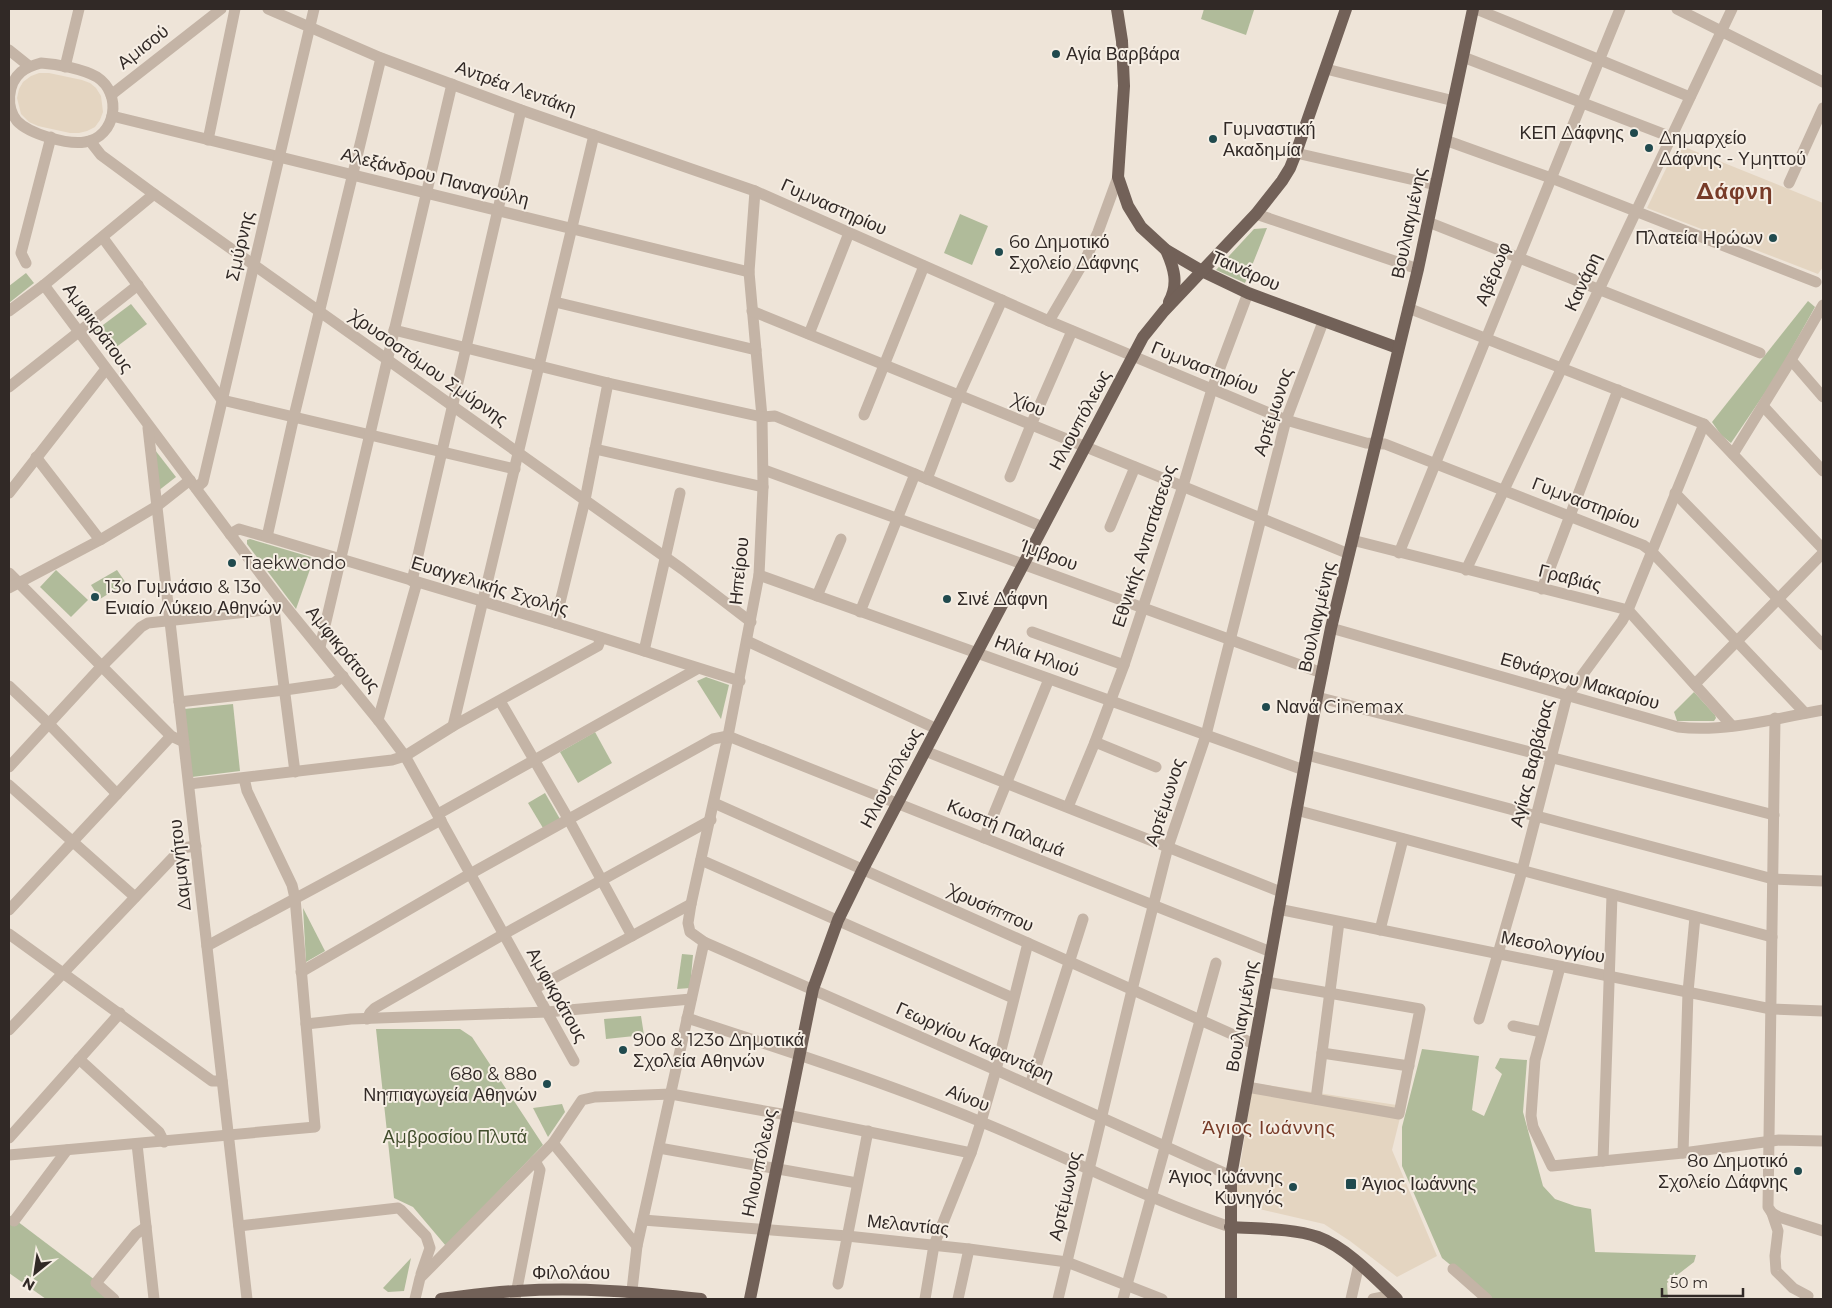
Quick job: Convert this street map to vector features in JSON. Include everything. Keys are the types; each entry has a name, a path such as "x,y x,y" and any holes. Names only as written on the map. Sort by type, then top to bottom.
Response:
{"main road":[{"path":"1117,9 1122,42 1124,86 1118,177"},
{"path":"1164,311 1256,214 1290,168 1346,9"},
{"name":"Βουλιαγμένης","path":"1231,1299 1231,1176 1306,755 1331,628 1418,268 1475,9"},
{"name":"Ταινάρου","path":"1118,177 1122,192 1133,216 1148,235 1166,250 1202,271 1248,293 1398,348"},
{"path":"1164,311 1173,295 1175,287 1175,273 1166,250"},
{"name":"Ηλιουπόλεως","path":"750,1299 813,989 838,920 925,750 1143,337 1164,311"},
{"path":"1230,1227 1297,1233 1319,1237 1338,1248 1359,1264 1395,1297"},
{"name":"Φιλολάου","path":"441,1299 516,1295 651,1296 701,1299"}],"street":[{"path":"65,67 79,9"},
{"name":"Αμισού","path":"111,94 221,9"},
{"path":"208,140 235,9"},
{"name":"Αντρέα Λεντάκη","path":"268,9 381,58 594,136 755,191"},
{"name":"Σμύρνης","path":"193,484 203,482 314,9"},
{"path":"1475,9 1690,97"},
{"name":"Αβέρωφ","path":"1399,553 1620,9"},
{"path":"1676,9 1823,82"},
{"name":"Κανάρη","path":"1466,570 1732,9"},
{"path":"9,50 29,66"},
{"path":"1463,57 1671,137"},
{"path":"267,537 294,416 381,58"},
{"path":"42,63 65,67 97,77 111,94 114,105 108,127 90,141 74,142 24,128 10,108 9,95 12,83 19,73 29,66 42,63"},
{"path":"1326,69 1454,101"},
{"path":"320,647 452,84"},
{"path":"1789,183 1823,108"},
{"path":"378,720 414,582 452,406 522,110"},
{"name":"Αλεξάνδρου Παναγούλη","path":"112,116 749,272"},
{"path":"453,726 594,136"},
{"path":"26,263 21,253 51,137"},
{"path":"1445,140 1551,178 1816,282"},
{"name":"Χρυσοστόμου Σμύρνης","path":"90,141 101,155 154,194 666,558 751,622"},
{"path":"1296,153 1436,185"},
{"path":"1049,321 1086,258 1098,232 1118,177"},
{"name":"Γυμναστηρίου","path":"755,191 1072,331 1286,420 1366,443 1385,444 1644,545 1805,713"},
{"name":"Ηπείρου","path":"704,942 693,934 689,928 691,904 740,681 759,576 764,470 762,417 749,272 755,191"},
{"path":"9,311 103,238 154,194"},
{"path":"1256,214 1418,268"},
{"path":"1428,222 1760,353"},
{"path":"809,334 849,233"},
{"path":"103,238 222,400 515,469"},
{"path":"864,415 924,266"},
{"name":"Αμφικράτους","path":"44,284 230,534 278,606 320,647 404,756 574,1062"},
{"path":"9,387 138,285"},
{"name":"Εθνικής Αντιστάσεως","path":"1068,807 1124,665 1212,389 1248,293"},
{"path":"927,479 959,395 1002,300"},
{"path":"555,302 756,350"},
{"path":"1733,454 1792,360 1823,305"},
{"path":"1408,308 1704,424 1823,549"},
{"name":"Χίου","path":"752,311 1349,554"},
{"name":"Αρτέμωνος","path":"1058,1299 1168,847 1206,735 1286,420 1323,322"},
{"path":"394,330 608,384 762,417 775,416 1043,527"},
{"path":"1010,477 1072,331"},
{"path":"1792,360 1823,397"},
{"path":"9,493 106,369"},
{"path":"555,623 585,500 608,384"},
{"path":"1542,589 1618,390"},
{"path":"1763,406 1823,471"},
{"name":"Αγίας Βαρβάρας","path":"1479,1019 1500,954 1567,696 1628,610 1704,424"},
{"name":"Δαμαγήτου","path":"148,426 247,1299"},
{"path":"595,449 763,487"},
{"path":"36,457 100,540"},
{"path":"1110,527 1135,467"},
{"name":"Ίμβρου","path":"764,470 1322,673"},
{"path":"860,612 914,474"},
{"path":"13,585 100,540 193,484"},
{"path":"644,651 680,493"},
{"path":"1675,493 1823,645"},
{"name":"Ευαγγελικής Σχολής","path":"230,534 238,529 267,537 555,623 740,681"},
{"path":"817,596 841,539"},
{"name":"Γραβιάς","path":"1352,540 1628,610"},
{"path":"1695,684 1823,553"},
{"path":"9,573 13,585 101,667 171,736 184,742"},
{"name":"Ηλία Ηλιού","path":"759,576 1304,770"},
{"path":"9,767 48,723 141,627 148,623 170,622 278,606 285,690 295,772"},
{"path":"1628,610 1732,726"},
{"name":"Εθνάρχου Μακαρίου","path":"1331,628 1678,727 1701,729 1732,726 1823,710"},
{"path":"1032,632 1124,665"},
{"path":"189,784 392,760 404,756 453,726 598,646 601,638"},
{"path":"747,641 937,729"},
{"path":"207,946 439,817 697,668"},
{"path":"179,702 334,683 343,676"},
{"path":"984,838 1049,679"},
{"path":"9,686 117,794"},
{"path":"1317,697 1774,815"},
{"path":"500,701 569,820 632,936"},
{"path":"1775,718 1768,1207 1778,1231 1775,1256 1776,1271 1794,1288 1808,1296 1807,1299"},
{"path":"9,910 171,736"},
{"path":"301,972 470,874 713,739 728,736"},
{"name":"Κωστή Παλαμά","path":"728,736 1271,952"},
{"path":"1095,742 1156,767"},
{"path":"925,750 1281,892"},
{"path":"1306,755 1773,879 1823,881"},
{"path":"9,1156 315,1127 295,898 292,885 247,791 244,778"},
{"path":"9,784 135,897"},
{"name":"Χρυσίππου","path":"714,803 1254,1044"},
{"path":"1296,810 1772,938"},
{"path":"367,1019 375,1008 710,820"},
{"path":"1380,930 1403,839"},
{"path":"9,1030 182,848 196,846"},
{"path":"701,860 1013,998"},
{"path":"1603,1162 1612,895"},
{"path":"534,989 691,904"},
{"name":"Μεσολογγίου","path":"1278,909 1771,1009 1823,1011"},
{"path":"1683,1153 1688,992 1695,917"},
{"path":"1030,1085 1083,919"},
{"path":"1316,1099 1339,922"},
{"path":"9,934 212,1081 222,1081"},
{"path":"631,1296 637,1246 704,942"},
{"name":"Γεωργίου Καφαντάρη","path":"704,942 1030,1085 1231,1176"},
{"path":"925,1299 934,1246 971,1153 981,1122 1028,943"},
{"path":"1123,1299 1216,963"},
{"path":"1560,967 1534,1066 1531,1116 1533,1127 1552,1166 1683,1153 1770,1141 1823,1141"},
{"path":"1247,1086 1399,1114 1420,1009 1266,982"},
{"path":"306,1024 367,1019 547,1012 691,999"},
{"path":"9,1138 120,1013"},
{"name":"Αίνου","path":"687,1018 922,1098 1152,1196 1230,1227"},
{"path":"1513,1026 1542,1032"},
{"path":"1322,1053 1409,1066"},
{"path":"79,1059 159,1132 164,1142"},
{"path":"420,1278 553,1143 582,1100 671,1094 787,1115 971,1153"},
{"path":"838,1284 868,1131"},
{"path":"553,1143 637,1246"},
{"path":"137,1144 154,1299"},
{"path":"659,1148 857,1183"},
{"path":"14,1221 67,1150"},
{"path":"516,1295 540,1170 535,1161"},
{"path":"239,1226 398,1208 426,1236 430,1248 415,1299"},
{"path":"1772,1213 1823,1231"},
{"name":"Μελαντίας","path":"643,1220 847,1236 1067,1262 1162,1299"},
{"path":"114,1299 96,1284 136,1234 146,1227"},
{"path":"958,1299 969,1249"},
{"path":"1351,1299 1359,1264"},
{"path":"1453,1269 1487,1299"},
{"path":"1373,1299 1395,1297"}],"green space":[{"path":"1204,9 1254,10 1246,35 1201,19"},
{"path":"960,214 988,226 972,265 944,253"},
{"path":"1267,228 1245,283 1216,270 1254,229"},
{"path":"26,273 34,283 9,303 9,286"},
{"path":"1808,301 1815,307 1777,375 1731,443 1721,435 1712,422"},
{"path":"131,304 147,324 111,351 95,331"},
{"path":"155,450 176,477 158,491"},
{"path":"250,539 314,558 296,609 247,544 247,540"},
{"path":"56,570 88,600 71,617 40,587"},
{"path":"117,570 126,583 100,599 91,585"},
{"path":"706,677 729,685 721,719 697,681"},
{"path":"1694,692 1715,715 1714,721 1677,721 1674,712"},
{"path":"233,704 240,771 192,777 184,709"},
{"path":"595,732 612,763 578,783 560,752"},
{"path":"545,793 560,819 543,828 528,803"},
{"path":"303,908 325,951 306,962"},
{"path":"682,954 693,955 690,988 677,989"},
{"path":"641,1016 644,1035 606,1039 604,1019"},
{"name":"Αμβροσίου Πλυτά","path":"376,1029 460,1029 472,1037 543,1145 446,1246 413,1207 394,1198"},
{"path":"1422,1049 1479,1056 1472,1110 1484,1116 1502,1074 1495,1068 1500,1058 1527,1060 1523,1112 1543,1186 1555,1199 1591,1209 1595,1252 1696,1255 1694,1262 1667,1283 1668,1299 1492,1299 1442,1258 1402,1166 1402,1127"},
{"path":"562,1104 565,1112 548,1137 533,1108"},
{"path":"9,1215 95,1280 109,1299 46,1299 9,1273"},
{"path":"411,1258 404,1291 388,1292 383,1288"}],"shaded area":[{"path":"39,73 49,73 82,80 96,88 101,96 103,112 95,127 79,133 70,133 38,126 29,122 21,114 17,98 23,82"},
{"name":"Πλατεία Ηρώων","path":"1682,146 1823,203 1823,267 1818,274 1647,208 1675,150"},
{"path":"1253,1083 1403,1106 1392,1150 1437,1256 1397,1277 1350,1241 1324,1224 1242,1205 1236,1192"}],"place":[{"name":"Αγία Βαρβάρα","path":"1056,54"},
{"name":"ΚΕΠ Δάφνης","path":"1634,133"},
{"name":"Γυμναστική Ακαδημία","path":"1213,139"},
{"name":"Δημαρχείο Δάφνης - Υμηττού","path":"1649,148"},
{"name":"Πλατεία Ηρώων","path":"1773,238"},
{"name":"6ο Δημοτικό Σχολείο Δάφνης","path":"999,252"},
{"name":"Taekwondo","path":"232,563"},
{"name":"13ο Γυμνάσιο & 13ο Ενιαίο Λύκειο Αθηνών","path":"95,597"},
{"name":"Σινέ Δάφνη","path":"947,599"},
{"name":"Νανά Cinemax","path":"1266,707"},
{"name":"90ο & 123ο Δημοτικά Σχολεία Αθηνών","path":"623,1050"},
{"name":"68ο & 88ο Νηπιαγωγεία Αθηνών","path":"547,1084"},
{"name":"8ο Δημοτικό Σχολείο Δάφνης","path":"1798,1171"},
{"name":"Άγιος Ιωάννης","path":"1351,1184"},
{"name":"Άγιος Ιωάννης Κυνηγός","path":"1293,1187"}],"district":[{"name":"Δάφνη","path":"1735,191"},
{"name":"Άγιος Ιωάννης","path":"1269,1127"}]}
